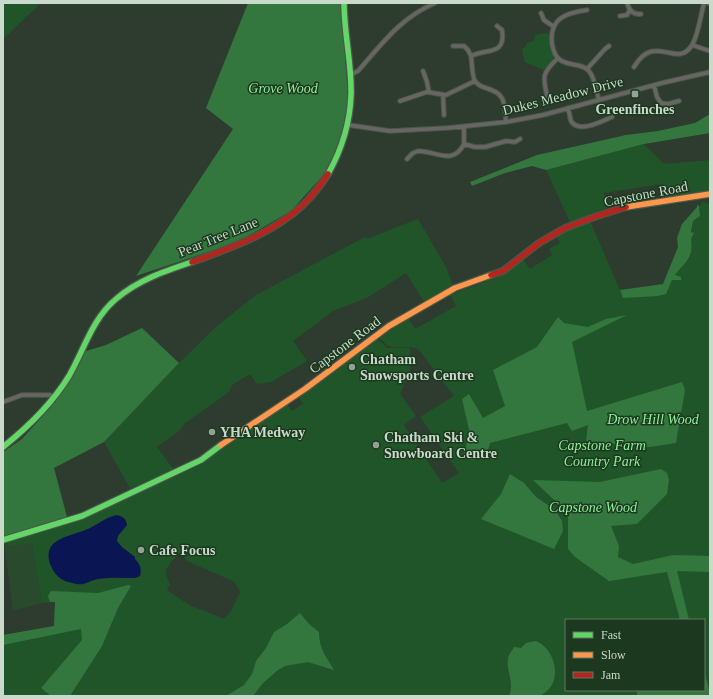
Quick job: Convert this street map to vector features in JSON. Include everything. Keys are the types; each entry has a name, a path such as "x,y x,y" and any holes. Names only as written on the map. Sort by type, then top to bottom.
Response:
{"street":[{"name":"Pear Tree Lane","path":"3,447 27,428 55,397 69,376 95,324 105,310 127,290 145,280 219,252 270,229 289,216 323,183 340,153 348,125 351,101 350,75 345,36 344,3"},
{"path":"350,75 358,71 403,22 418,10 435,3"},
{"path":"627,3 630,10 636,14 641,14"},
{"path":"634,67 643,56 650,51 657,50 670,54 677,54 687,50 692,45 704,3"},
{"path":"587,10 572,12 565,15 554,27 552,42 554,52 558,58 566,63 579,65 587,69 591,74 599,100"},
{"path":"620,16 627,15 630,10"},
{"path":"541,14 544,20 554,27"},
{"path":"471,56 494,50 499,47 502,43 503,37 502,30 497,26"},
{"path":"692,45 710,51"},
{"path":"453,46 464,46 468,50 471,56 475,81 481,86 494,90 500,94 504,103 506,122"},
{"path":"587,69 604,49 609,46"},
{"path":"548,101 544,75 558,58"},
{"path":"422,71 425,75 429,92"},
{"name":"Dukes Meadow Drive","path":"348,125 390,130 506,122 543,115 654,85 710,72"},
{"path":"400,101 429,92 443,95 450,94 475,81"},
{"path":"654,85 657,97 661,103 668,104 679,101"},
{"path":"443,95 444,115"},
{"path":"568,108 571,120 580,127 612,117"},
{"path":"407,159 413,153 421,151 453,156 459,152 464,144 464,126"},
{"path":"464,144 482,147 506,141 515,142 520,139"},
{"path":"515,142 515,148"},
{"name":"Capstone Road","path":"3,540 82,516 202,460 236,434 306,389 389,326 455,288 503,271 539,243 565,228 621,208 710,194"},
{"path":"3,402 22,395 50,395 55,397"}],"shaded area":[{"path":"117,515 124,518 127,525 118,536 117,541 135,557 140,567 140,576 135,578 98,579 80,584 65,581 59,578 51,566 49,556 50,549 54,544 67,536 83,531"},
{"path":"6,540 9,546 32,542 42,603 13,611 4,541"}],"green space":[{"path":"3,3 41,3 3,39"},
{"name":"Grove Wood","path":"248,3 342,3 348,95 347,116 341,144 328,170 291,211 246,237 220,248 136,276 233,129 206,108"},
{"path":"547,33 550,36 553,58 544,70 525,62 522,49 527,43 534,41 535,35"},
{"path":"710,114 710,133 644,144 546,170 532,166 505,173 472,186 470,182 537,155 626,135 658,131 695,123"},
{"path":"644,144 664,164 710,160 710,192 662,200 661,184 604,193 607,208 570,222 546,170"},
{"path":"703,202 710,204 710,696 3,696 3,635 54,626 55,602 42,603 32,543 9,546 6,540 124,499 196,467 287,404 292,411 303,404 299,398 376,337 387,348 410,348 410,370 400,394 416,416 404,425 442,483 459,473 420,417 454,396 419,350 415,348 391,347 377,335 407,317 415,329 456,306 450,295 496,278 523,259 530,269 552,255 549,249 560,243 556,235 590,221 623,297 658,296 690,257 692,248 691,239 694,233 691,233 693,221 700,216 699,206","holes":["181,552 187,561 235,582 240,592 231,611 224,619 189,605 167,590 170,584 166,574 169,565"]},
{"path":"697,205 699,206 700,216 693,221 691,232 694,233 691,239 692,245 690,255 675,275 681,277 681,280 672,280 666,294 658,296 623,298 620,290 663,284 678,247 677,238 682,224 697,207"},
{"path":"418,219 446,267 453,285 425,303 406,273 367,298 333,311 293,341 307,361 271,382 257,384 250,374 232,385 229,392 185,423 179,431 157,447 174,470 130,488 104,442 179,363 217,326 256,295 365,237 369,238"},
{"name":"Drow Hill Wood","path":"627,315 572,342 587,411 682,382 685,390 676,443 650,447 586,441 588,425 572,431 567,423 490,443 488,450 474,460 470,460 463,456 470,434 462,399 469,394 483,418 505,406 493,370 537,347 558,317 564,323 588,327 606,319"},
{"path":"142,328 179,363 104,442 54,468 67,517 3,537 3,452 22,439 56,401 83,352 106,345"},
{"name":"Capstone Wood","path":"661,469 667,473 669,480 667,494 637,524 611,526 619,546 618,557 633,564 673,555 710,556 710,572 677,571 689,619 680,619 667,572 609,581 575,557 568,549 568,513 533,480 600,482"},
{"path":"510,474 524,483 536,497 555,510 562,521 563,531 554,549 481,519 501,494"},
{"path":"128,585 131,586 118,608 102,646 70,696 51,696 41,688 82,640 81,629 3,645 3,635 54,626 55,602 50,602 48,596 51,591 98,593"},
{"path":"300,613 309,624 319,632 320,643 334,670 308,662 285,666 263,683 253,696 226,696 244,685 252,674 256,661 266,648 274,632 287,624"},
{"path":"536,641 547,649 554,662 555,675 553,682 550,688 540,696 509,696 511,691 511,682 508,668 509,654 514,647 521,648 526,643"},
{"path":"705,674 710,692 710,696 637,696 637,691 705,691"}],"traffic: fast":[{"path":"328,174 341,145 347,126 351,95 344,3"},
{"path":"3,447 30,423 55,396 69,376 95,325 116,299 124,292 143,281 192,262"},
{"path":"3,540 82,516 201,460 221,445"}],"traffic: slow":[{"path":"626,207 710,194"},
{"path":"221,445 305,389 389,326 455,288 491,275"}],"traffic: jam":[{"path":"192,262 251,239 278,224 303,205 317,190 328,174"},
{"path":"491,275 503,271 539,243 565,228 626,207"}],"place":[{"name":"Greenfinches","path":"635,94"},
{"name":"Chatham Snowsports Centre","path":"352,367"},
{"name":"YHA Medway","path":"212,432"},
{"name":"Chatham Ski & Snowboard Centre","path":"376,445"},
{"name":"Cafe Focus","path":"141,550"}],"park label":[{"name":"Capstone Farm Country Park","path":"602,454"}]}
